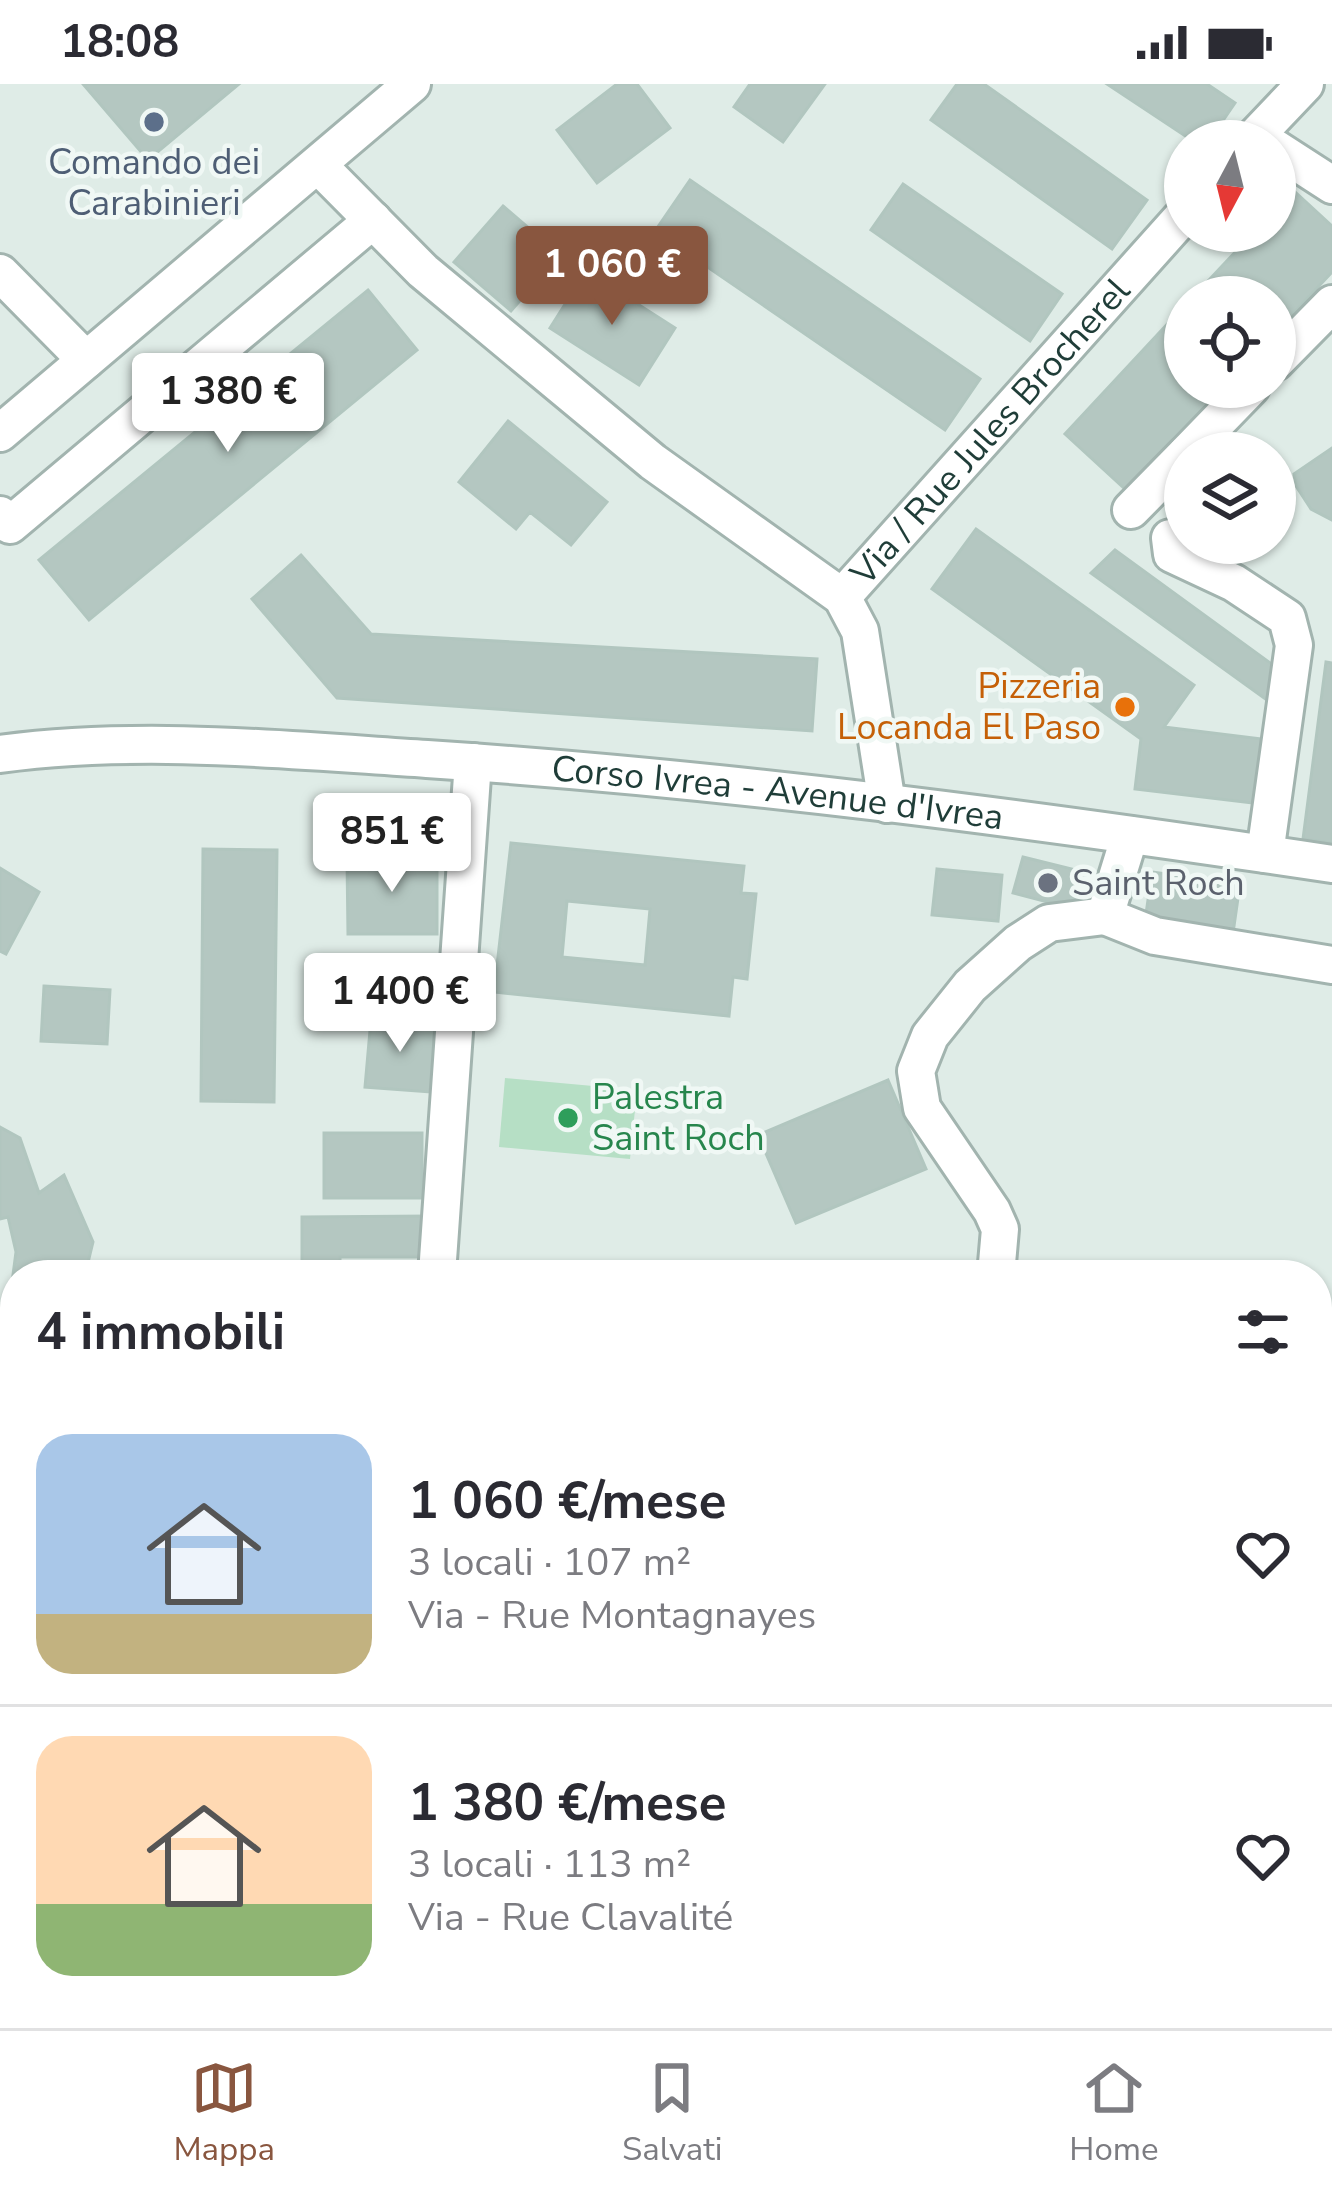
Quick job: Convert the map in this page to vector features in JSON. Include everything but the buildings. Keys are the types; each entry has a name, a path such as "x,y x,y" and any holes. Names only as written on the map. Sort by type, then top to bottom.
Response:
{"street":[{"path":"0,434 412,84"},
{"path":"1278,120 1305,84"},
{"path":"1296,163 1332,185"},
{"path":"318,165 423,271 653,462 842,597 860,631 887,804"},
{"path":"0,515 10,526 373,220"},
{"name":"Via / Rue Jules Brocherel","path":"842,597 1164,237"},
{"path":"0,273 86,360"},
{"path":"1296,341 1332,304"},
{"path":"1207,432 1231,408"},
{"path":"1131,510 1164,476"},
{"path":"1193,564 1234,583 1287,618 1294,645 1265,854"},
{"name":"Corso Ivrea - Avenue d'Ivrea","path":"0,754 120,747 269,748 678,779 1332,864"},
{"path":"438,1260 472,762"},
{"path":"1105,916 1130,835"},
{"path":"997,1260 1000,1229 922,1108 916,1072 930,1036 970,986 1018,943 1049,923 1105,916 1155,936 1332,965"}],"green space":[{"name":"Palestra Saint Roch","path":"505,1078 637,1090 630,1159 499,1147"}],"place":[{"name":"Comando dei Carabinieri","path":"154,122"},
{"name":"Pizzeria Locanda El Paso","path":"1125,707"},
{"name":"Saint Roch","path":"1048,883"},
{"name":"Palestra Saint Roch","path":"568,1118"}]}
